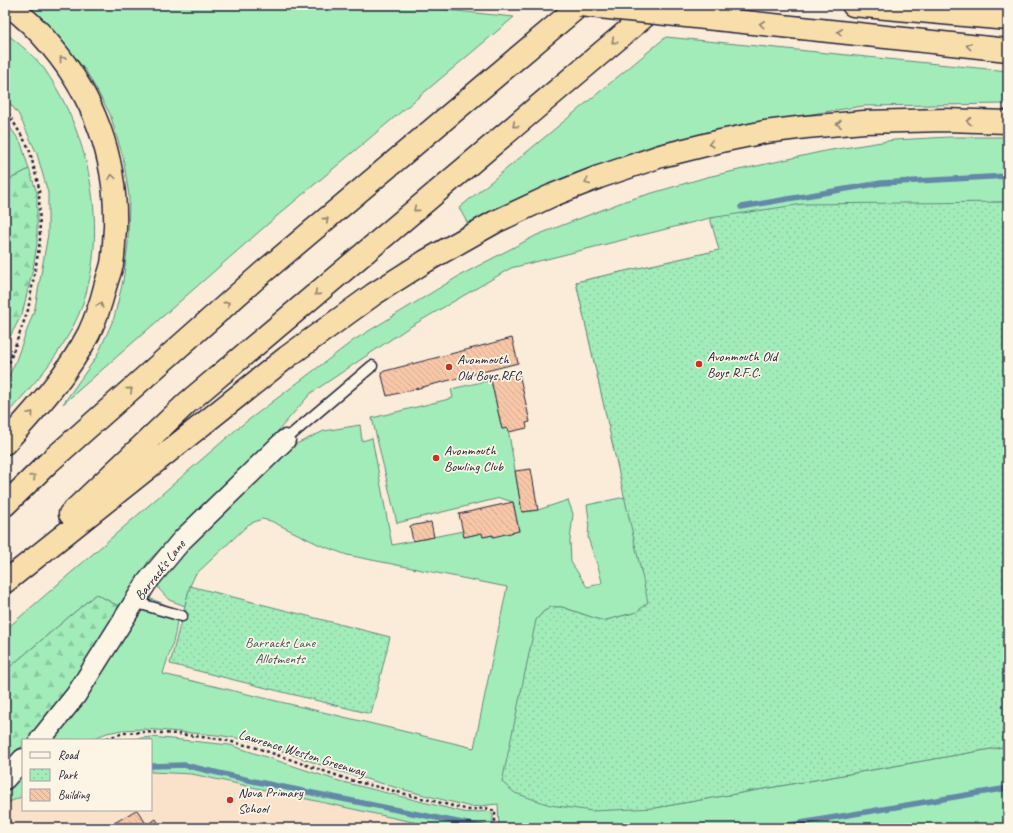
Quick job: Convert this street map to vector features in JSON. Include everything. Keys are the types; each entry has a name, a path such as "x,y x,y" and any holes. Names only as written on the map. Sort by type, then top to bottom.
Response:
{"highway":[{"path":"5,443 54,388 76,357 90,332 99,308 112,263 115,217 114,191 110,164 101,133 91,108 67,65 38,31 17,11 8,5"},
{"path":"5,504 48,463 255,280 580,5 1008,50"},
{"path":"853,5 1008,19"},
{"path":"5,575 187,403 654,9"},
{"path":"5,582 287,357 374,294 426,261 495,222 547,198 599,177 661,156 720,141 765,132 864,122 945,120 1008,122"}],"street":[{"name":"Barrack's Lane","path":"41,738 76,695 147,582 182,540 285,440"},
{"path":"5,779 22,760"}],"lane":[{"path":"285,440 372,366"},
{"path":"134,602 182,616"}],"path":[{"path":"5,108 29,148 39,188 40,242 28,310 5,374"},
{"name":"Lawrence Weston Greenway","path":"104,739 124,733 144,732 219,739 254,747 350,780 469,810 486,808 495,811 495,828"}],"shaded area":[{"name":"Nova Primary School","path":"152,772 192,774 440,828 5,828 5,804 22,796 22,811 152,811"}],"green space":[{"path":"25,5 399,5 514,17 277,216 63,404 97,356 114,318 123,281 128,244 129,196 123,157 110,114 86,71 47,23"},
{"path":"5,33 26,50 45,70 61,97 75,126 85,157 92,190 94,222 93,255 88,286 78,316 55,357 5,416 5,384 15,363 35,308 48,234 48,193 37,154 19,115 5,97"},
{"path":"666,37 1008,71 1008,104 863,106 741,125 654,145 563,178 468,224 459,208"},
{"path":"5,120 21,143 29,169 5,182"},
{"path":"950,137 1008,137 1008,202 992,202 1008,277 710,218 511,268 408,328 311,393 277,432 281,436 149,560 120,607 96,594 5,671 5,631 12,624 238,428 354,340 459,276 537,235 625,201 707,177 825,151 894,140"},
{"path":"29,169 37,193 37,244 33,269 22,314 5,346 5,182"},
{"path":"1008,202 1008,746 655,808 592,811 550,805 515,793 502,782 536,620 543,612 551,607 562,607 603,621 637,612 648,602 576,282 719,250 710,218 803,204"},
{"path":"775,238 648,602 637,612 603,621 562,607 551,607 543,612 536,620 655,808 1008,746 1008,828 499,828 498,804 471,807 401,789 338,771 250,740 216,735 144,729 122,730 107,733 92,739 54,738 144,596 168,606 174,611 176,617 173,642 163,674 474,748 507,587 347,555 320,545 271,521 262,519 249,524 195,575 190,586 185,606 169,600 159,589 158,582 179,557 292,446 324,431 360,425 362,441 372,438 392,545 463,531 464,537 482,533 483,537 519,531 513,502 500,498 397,523 372,418 453,398 451,389 491,380 502,429 508,428 522,512 538,510 568,500 573,514 570,541 571,562 587,587 600,584 602,582 599,570 588,538 589,519 587,505 625,497 576,282"},
{"name":"Barracks Lane Allotments","path":"190,586 390,637 371,714 170,664"},
{"path":"96,594 120,607 66,693 29,739 22,739 22,746 5,763 5,671"},
{"path":"152,737 230,745 339,781 463,812 490,812 493,815 493,828 440,828 192,774 152,772 152,739 131,739"},
{"path":"22,773 22,796 5,804 5,796"}],"building":[{"name":"Avonmouth Old Boys RFC","path":"512,338 518,363 387,396 381,372"},
{"path":"519,373 530,422 526,423 527,428 509,432 508,428 502,429 491,380"},
{"path":"531,469 538,510 522,512 515,471"},
{"path":"513,502 519,531 493,537 493,535 483,537 482,533 464,537 459,514"},
{"path":"431,522 434,537 413,541 410,526"},
{"path":"134,811 138,811 147,825 156,819 161,828 106,828"}],"waterway":[{"path":"741,207 881,183 1008,176"},
{"path":"152,766 184,765 253,781 487,828"},
{"path":"771,828 1008,788"}],"place":[{"name":"Avonmouth Old Boys R.F.C.","path":"699,364"},
{"name":"Avonmouth Old Boys RFC","path":"449,367"},
{"name":"Avonmouth Bowling Club","path":"436,458"},
{"name":"Nova Primary School","path":"230,800"}]}
